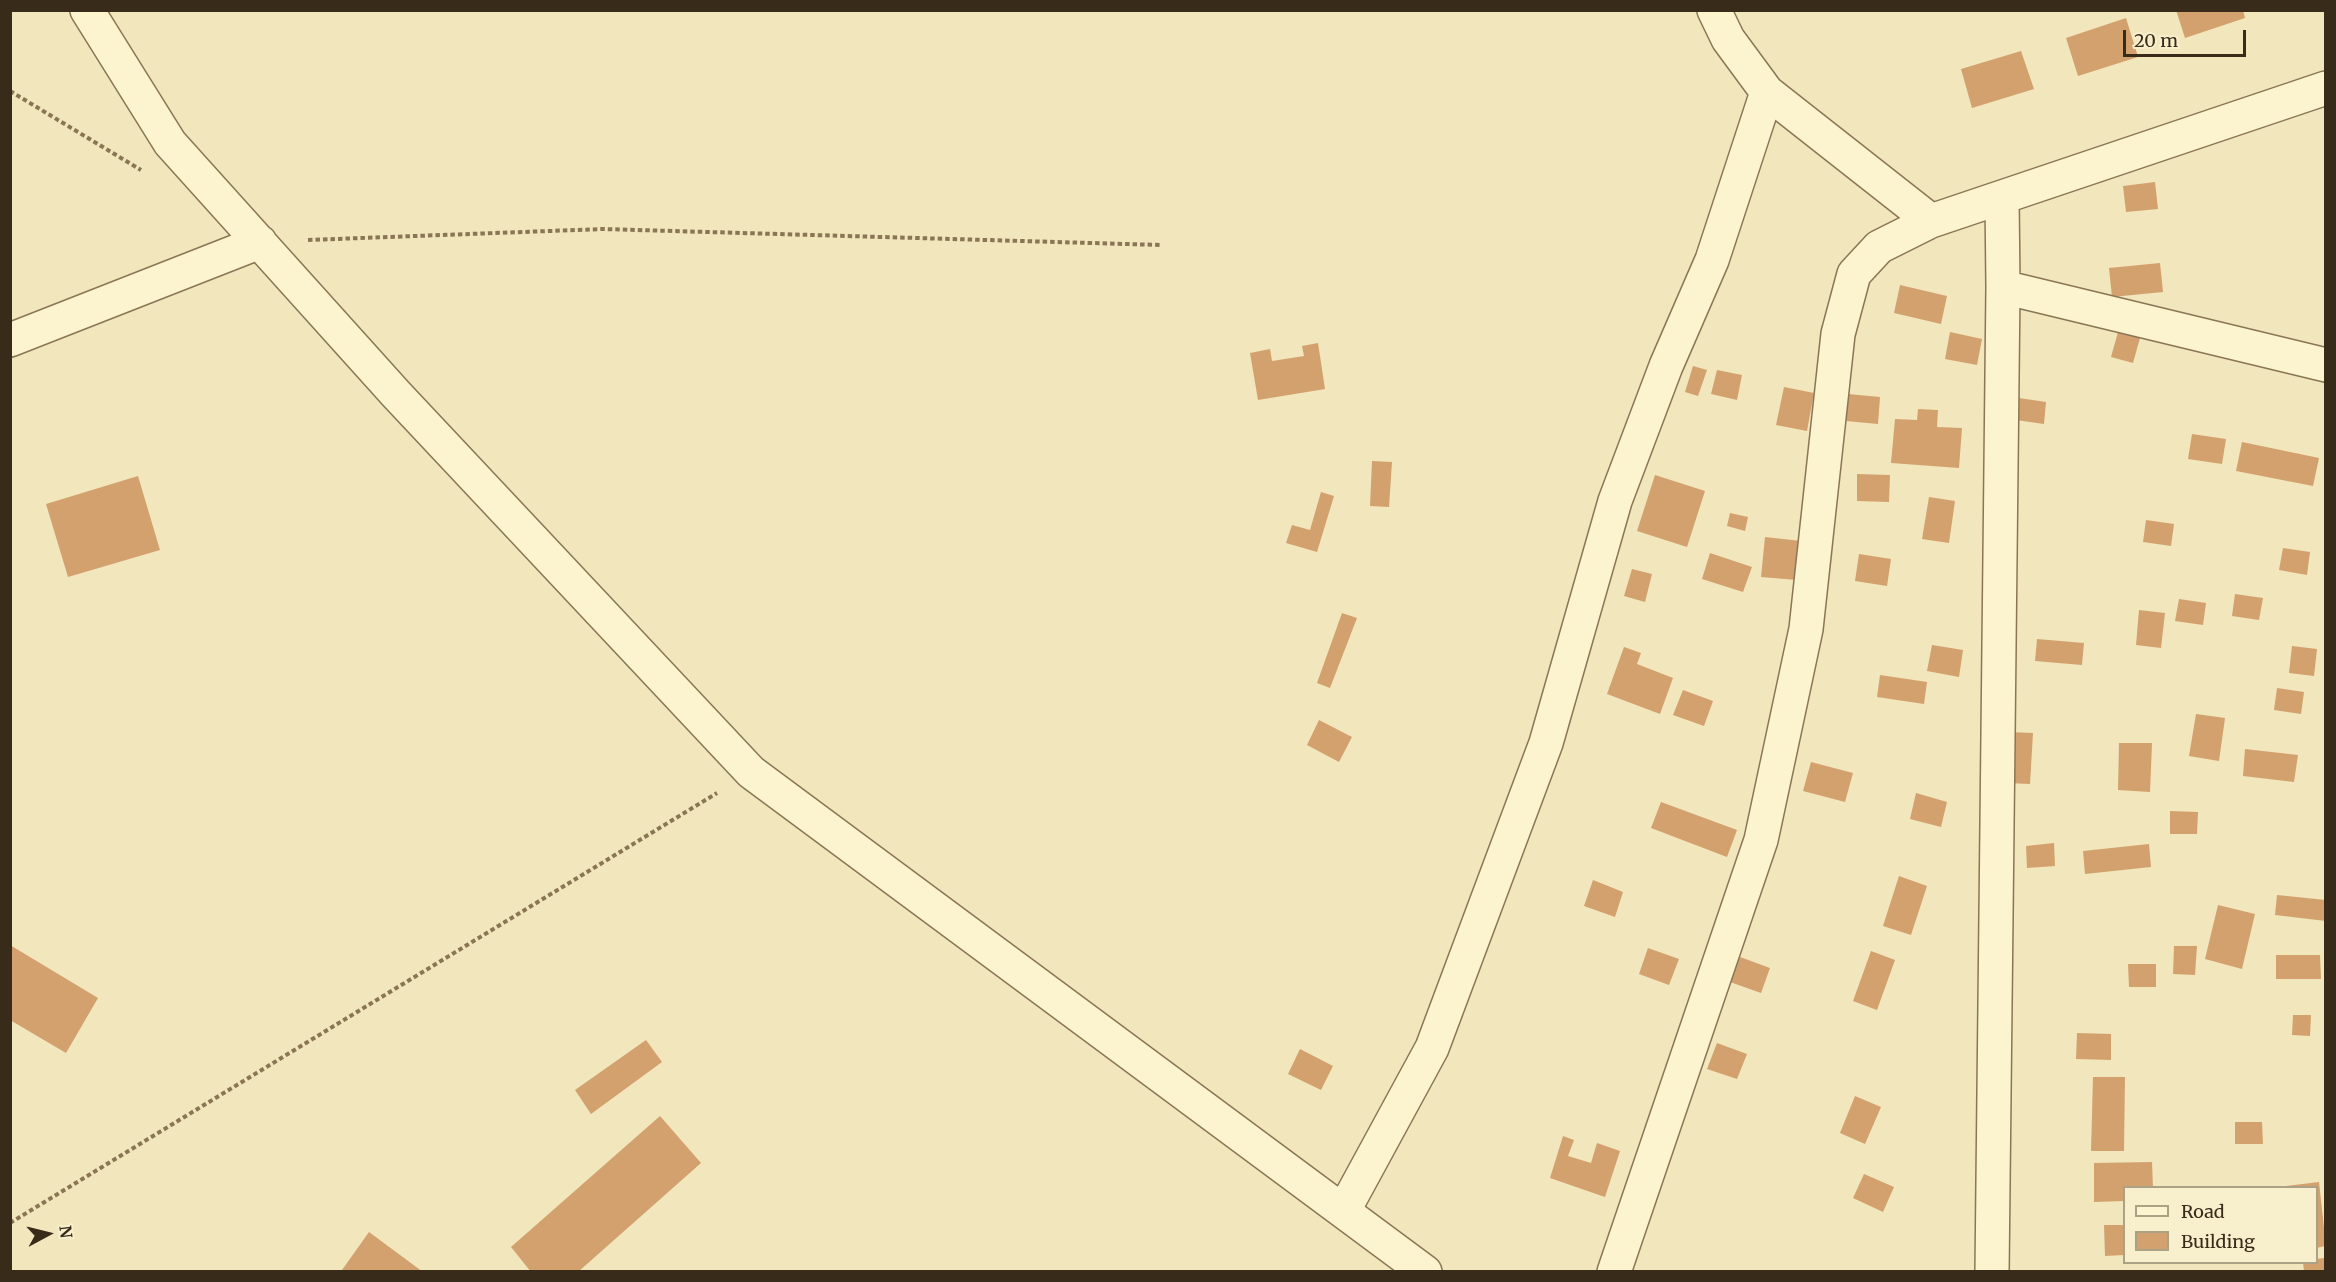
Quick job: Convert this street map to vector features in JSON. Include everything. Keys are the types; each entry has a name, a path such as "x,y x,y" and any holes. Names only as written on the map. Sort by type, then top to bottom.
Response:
{"street":[{"path":"87,10 170,143 396,394 751,772 1425,1272"},
{"path":"1714,10 1728,39 1767,93 1931,221"},
{"path":"1614,1272 1761,840 1806,629 1838,334 1854,274 1879,247 1931,221 2325,88"},
{"path":"1344,1210 1432,1048 1546,742 1615,501 1666,366 1712,260 1767,93"},
{"path":"1992,1272 2003,287 2002,198"},
{"path":"10,340 260,242"},
{"path":"2003,287 2325,365"}],"path":[{"path":"10,91 150,176"},
{"path":"260,242 603,229 1161,245"},
{"path":"10,1223 751,772"}],"building":[{"path":"2176,10 2243,10 2245,18 2185,38"},
{"path":"2126,18 2138,57 2078,76 2066,38"},
{"path":"2021,51 2034,89 1972,108 1961,69"},
{"path":"2155,182 2158,209 2126,212 2123,186"},
{"path":"2160,263 2163,292 2112,297 2109,268"},
{"path":"1900,285 1947,296 1941,324 1894,313"},
{"path":"1950,332 1982,339 1977,365 1945,359"},
{"path":"2118,332 2140,338 2133,363 2111,357"},
{"path":"1318,343 1325,389 1258,400 1250,353 1270,349 1272,361 1304,356 1302,346"},
{"path":"1693,366 1707,370 1698,396 1685,392"},
{"path":"1717,370 1742,375 1737,400 1711,394"},
{"path":"1784,387 1814,393 1807,431 1776,425"},
{"path":"1848,394 1880,397 1878,424 1846,421"},
{"path":"2019,398 2046,402 2044,424 2016,420"},
{"path":"1918,409 1938,410 1937,427 1962,428 1959,468 1891,463 1895,419 1917,420"},
{"path":"2192,434 2226,439 2222,464 2188,459"},
{"path":"2242,442 2319,458 2313,486 2236,471"},
{"path":"1372,461 1392,462 1389,507 1370,506"},
{"path":"1857,474 1890,475 1889,502 1857,501"},
{"path":"1655,475 1705,491 1687,547 1637,531"},
{"path":"138,476 160,550 68,577 46,504"},
{"path":"1321,492 1334,496 1317,552 1286,543 1292,525 1310,530"},
{"path":"1929,497 1955,501 1949,543 1922,539"},
{"path":"1730,513 1748,517 1745,531 1727,526"},
{"path":"2146,520 2174,524 2171,546 2143,542"},
{"path":"1765,537 1801,541 1797,580 1761,577"},
{"path":"2283,548 2310,552 2307,575 2279,570"},
{"path":"1710,553 1752,567 1743,592 1702,579"},
{"path":"1859,554 1891,559 1887,586 1855,581"},
{"path":"1632,569 1652,574 1645,602 1624,596"},
{"path":"2235,594 2263,598 2259,620 2232,616"},
{"path":"2179,599 2206,603 2203,625 2175,621"},
{"path":"2139,610 2165,613 2161,648 2136,645"},
{"path":"1342,613 1357,618 1330,688 1317,683"},
{"path":"2037,639 2084,643 2082,665 2035,661"},
{"path":"1932,645 1963,650 1959,677 1927,671"},
{"path":"2292,646 2317,649 2314,676 2289,673"},
{"path":"1624,647 1641,653 1637,664 1673,678 1660,714 1607,694"},
{"path":"1880,675 1927,682 1924,704 1877,697"},
{"path":"2277,688 2304,692 2301,714 2274,710"},
{"path":"1683,690 1713,701 1704,726 1673,715"},
{"path":"2196,714 2225,718 2219,761 2189,756"},
{"path":"1319,720 1352,737 1339,762 1307,745"},
{"path":"2009,732 2033,733 2030,784 2006,783"},
{"path":"2119,743 2152,743 2150,792 2118,790"},
{"path":"2245,749 2298,755 2294,782 2243,776"},
{"path":"1811,762 1853,773 1845,802 1803,791"},
{"path":"1916,793 1947,802 1941,827 1910,819"},
{"path":"1661,802 1737,830 1727,857 1651,828"},
{"path":"2170,811 2198,812 2197,834 2170,834"},
{"path":"2054,843 2055,866 2027,868 2026,846"},
{"path":"2149,844 2151,867 2085,874 2083,851"},
{"path":"1899,876 1927,886 1911,935 1883,926"},
{"path":"1593,880 1623,892 1615,917 1584,906"},
{"path":"2277,895 2326,900 2326,921 2275,915"},
{"path":"2218,905 2255,914 2242,969 2205,959"},
{"path":"10,945 98,998 66,1053 10,1020"},
{"path":"2174,946 2197,946 2195,975 2173,974"},
{"path":"1648,948 1679,959 1669,985 1639,974"},
{"path":"1871,951 1895,960 1877,1010 1853,1001"},
{"path":"2276,955 2320,955 2321,979 2276,979"},
{"path":"1740,957 1770,968 1761,993 1730,982"},
{"path":"2128,964 2156,964 2156,987 2129,987"},
{"path":"2293,1015 2311,1015 2310,1036 2292,1035"},
{"path":"2077,1033 2111,1034 2111,1060 2076,1059"},
{"path":"646,1040 662,1062 591,1114 575,1090"},
{"path":"1717,1043 1747,1054 1737,1079 1707,1069"},
{"path":"1300,1049 1333,1066 1321,1090 1288,1074"},
{"path":"2093,1077 2125,1077 2124,1151 2091,1151"},
{"path":"1855,1096 1881,1107 1865,1144 1840,1133"},
{"path":"660,1116 701,1163 578,1272 531,1272 511,1247"},
{"path":"2235,1122 2262,1122 2263,1144 2235,1144"},
{"path":"1563,1136 1574,1140 1568,1156 1591,1163 1597,1143 1620,1151 1605,1197 1550,1178"},
{"path":"2152,1162 2153,1186 2123,1186 2123,1201 2094,1202 2094,1163"},
{"path":"1864,1174 1894,1187 1883,1212 1853,1198"},
{"path":"2319,1182 2326,1246 2318,1248 2318,1186 2286,1186"},
{"path":"2104,1225 2123,1225 2123,1255 2105,1256"},
{"path":"369,1232 423,1272 344,1272 342,1270"},
{"path":"2324,1258 2326,1272 2304,1272 2303,1264 2318,1264 2318,1259"}]}
